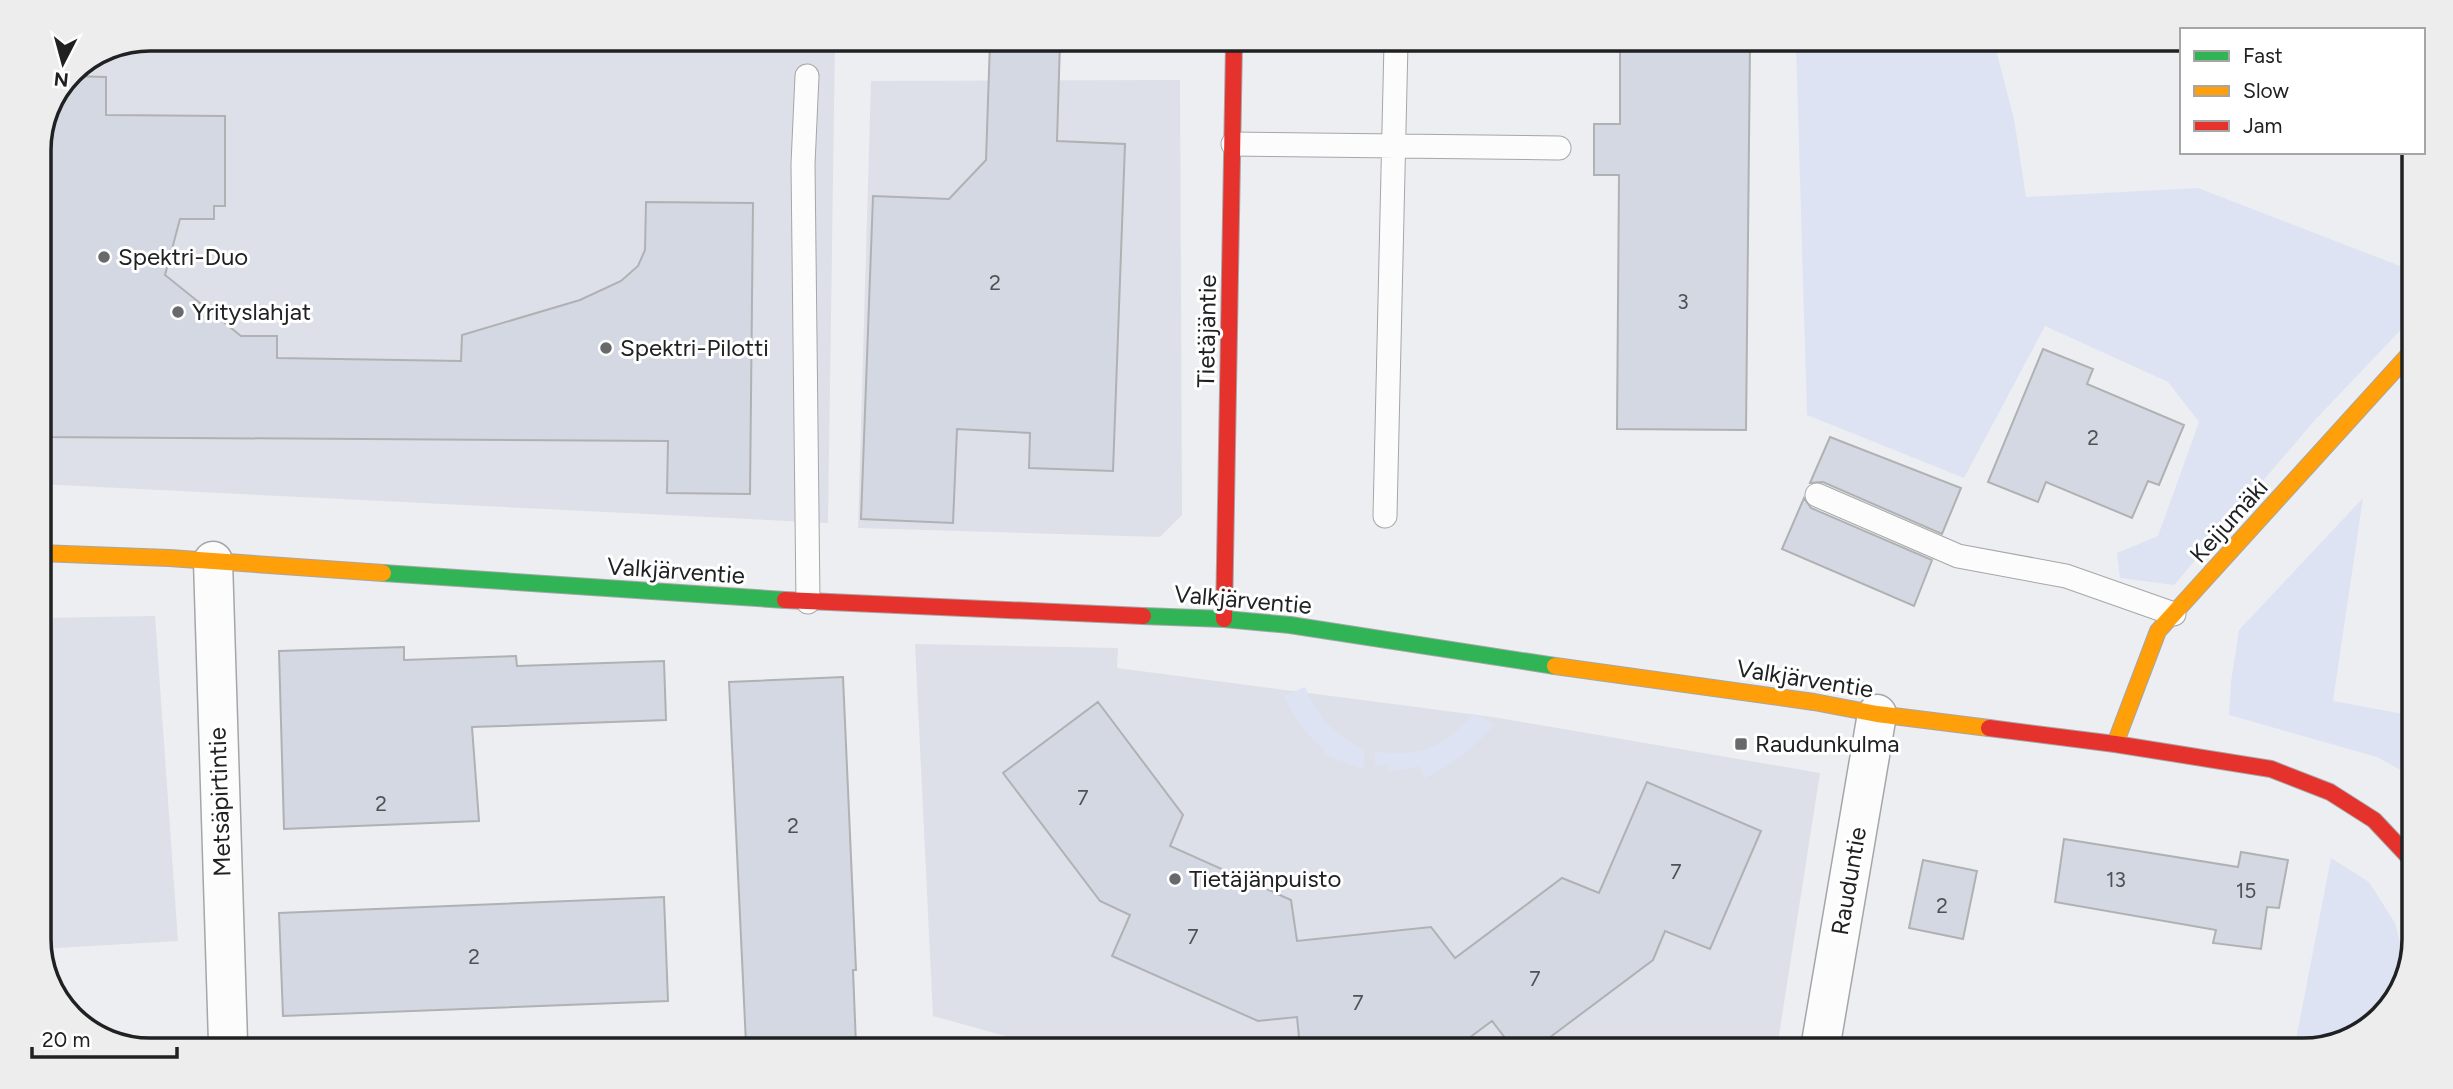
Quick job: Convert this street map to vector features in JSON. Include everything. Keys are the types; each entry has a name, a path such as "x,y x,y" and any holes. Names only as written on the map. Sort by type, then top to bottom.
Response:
{"street":[{"name":"Tietäjäntie","path":"1224,619 1234,51"},
{"name":"Keijumäki","path":"2116,744 2158,631 2402,362"},
{"name":"Valkjärventie","path":"51,554 213,561 808,602 1224,619 1290,625 1814,702 1877,714 2116,744 2271,769 2330,792 2374,820 2402,850"},
{"name":"Metsäpirtintie","path":"213,561 228,1038"},
{"name":"Rauduntie","path":"1822,1038 1877,714"}],"lane":[{"path":"1385,516 1396,51"},
{"path":"807,76 803,164 808,602"},
{"path":"1233,144 1559,148"},
{"path":"1817,495 1958,556 2066,576 2174,614"}],"shaded area":[{"path":"150,51 835,51 828,523 51,485 51,143 54,124 65,98 98,98 98,65 130,53"},
{"path":"1796,51 1996,51 2014,119 2026,197 2198,188 2402,267 2402,329 2315,420 2174,585 2120,578 2117,553 2158,536 2199,422 2168,382 2045,326 1964,478 1807,415"},
{"path":"1180,80 1182,515 1160,537 858,528 871,81"},
{"path":"2363,498 2333,701 2402,714 2402,771 2377,757 2229,715 2239,630"},
{"path":"155,616 178,941 51,948 51,618"},
{"path":"915,644 1118,648 1117,668 1493,717 1820,773 1779,1038 1012,1038 933,1016"},
{"path":"1305,687 1328,725 1365,750 1363,769 1323,754 1326,750 1301,726 1284,696"},
{"path":"1473,714 1495,724 1462,755 1435,773 1424,778 1419,766 1389,772 1388,765 1375,765 1375,751 1405,753 1430,748 1452,735"},
{"path":"2331,858 2369,882 2395,923 2401,947 2400,959 2389,989 2369,1014 2329,1035 2296,1038"}],"building":[{"path":"990,51 1060,51 1057,141 1125,144 1113,471 1029,468 1030,433 957,429 953,523 861,519 873,196 949,199 986,160"},
{"path":"1620,51 1750,51 1746,430 1617,429 1619,175 1594,175 1594,124 1620,124"},
{"path":"98,77 106,77 106,115 225,116 225,206 214,206 214,219 180,219 165,275 241,336 277,336 277,358 461,361 462,335 580,300 621,281 638,266 645,250 646,202 753,203 750,494 667,493 668,441 51,437 51,143 54,124 65,98 98,98"},
{"path":"2043,349 2093,369 2087,384 2184,425 2159,485 2148,481 2132,518 2046,482 2038,502 1988,482"},
{"path":"1830,437 1961,488 1942,534 1823,482 1810,483"},
{"path":"1804,498 1811,508 1932,560 1914,606 1782,549"},
{"path":"404,647 404,660 516,656 517,666 664,661 666,720 472,727 479,821 284,829 279,651"},
{"path":"843,677 856,970 853,970 856,1038 746,1038 729,682"},
{"name":"Tietäjänpuisto","path":"1098,702 1183,815 1170,846 1291,900 1297,941 1431,927 1455,958 1562,878 1599,893 1647,782 1761,831 1710,949 1665,931 1653,960 1549,1038 1505,1038 1492,1021 1469,1038 1299,1038 1297,1017 1258,1021 1112,956 1130,915 1100,901 1003,773"},
{"path":"2064,839 2238,867 2241,852 2288,860 2279,908 2267,907 2261,949 2213,943 2216,930 2055,902"},
{"path":"1923,860 1977,871 1963,939 1909,928"},
{"path":"664,897 668,1001 283,1016 279,913"}],"traffic: fast":[{"path":"383,573 785,600"},
{"path":"1143,616 1290,625 1555,666"}],"traffic: slow":[{"path":"2115,744 2158,631 2402,362"},
{"path":"51,553 169,558 383,573"},
{"path":"1555,666 1989,728"}],"traffic: jam":[{"path":"1224,619 1234,51"},
{"path":"785,600 1143,616"},
{"path":"1989,728 2115,744 2271,769 2330,792 2374,820 2402,850"}],"place":[{"name":"Spektri-Duo","path":"104,257"},
{"name":"Yrityslahjat","path":"178,312"},
{"name":"Spektri-Pilotti","path":"606,348"},
{"name":"Raudunkulma","path":"1741,744"},
{"name":"Tietäjänpuisto","path":"1175,879"}]}
